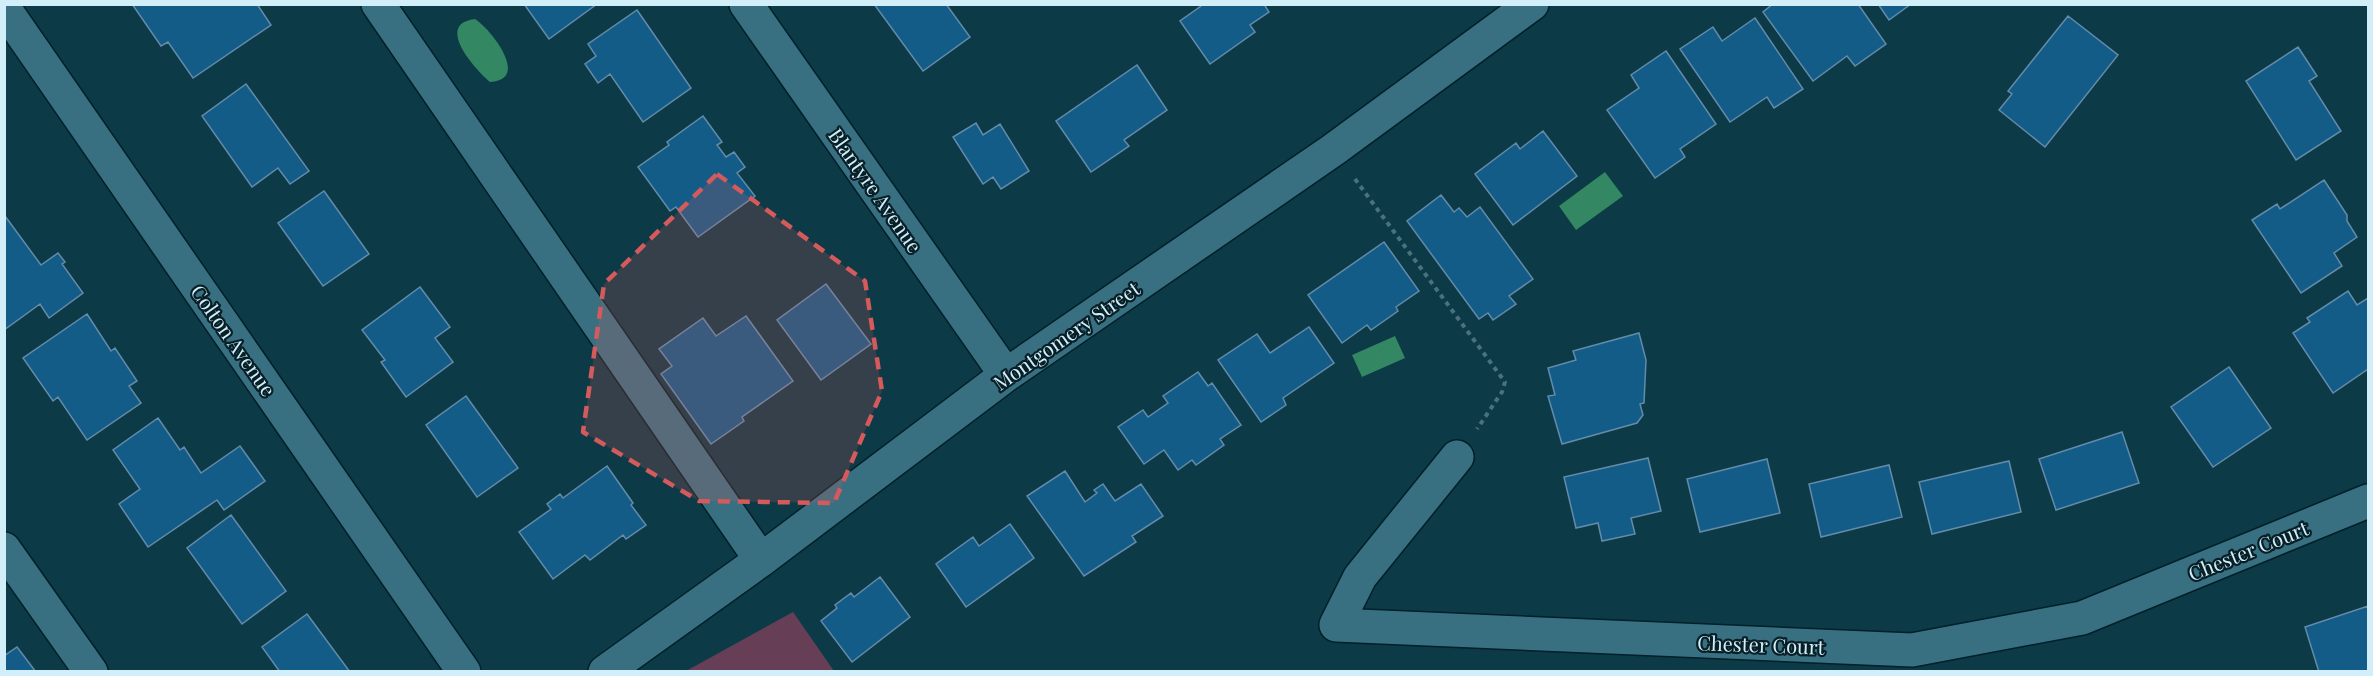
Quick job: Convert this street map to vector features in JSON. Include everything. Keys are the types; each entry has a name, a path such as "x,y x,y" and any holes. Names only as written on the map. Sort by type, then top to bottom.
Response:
{"street":[{"path":"378,4 761,560"},
{"name":"Blantyre Avenue","path":"746,4 1006,375"},
{"name":"Montgomery Street","path":"605,672 761,560 1006,375 1333,150 1532,4"},
{"name":"Colton Avenue","path":"4,8 464,672"},
{"name":"Chester Court","path":"1457,457 1359,576 1336,626 1912,650 2082,618 2368,501"},
{"path":"4,549 91,672"}],"path":[{"path":"1333,150 1505,382 1502,392 1457,457"}],"highlighted area":[{"path":"717,174 865,281 882,391 834,503 699,501 583,432 604,284"}],"shaded area":[{"path":"475,19 490,33 504,54 507,73 502,79 490,82 462,48 458,38 458,29 463,23"},
{"path":"1605,172 1623,196 1576,230 1559,206"},
{"path":"1395,336 1405,358 1362,377 1352,355"},
{"path":"793,612 834,671 686,671"}],"building":[{"path":"132,4 257,4 271,25 193,78 168,42 161,46"},
{"path":"524,4 597,4 549,39"},
{"path":"874,4 946,4 970,37 923,71"},
{"path":"1204,4 1264,4 1269,12 1250,25 1255,32 1210,64 1180,21"},
{"path":"1773,4 1858,4 1886,44 1855,66 1847,56 1813,81 1763,12"},
{"path":"1878,4 1911,4 1889,20"},
{"path":"637,10 691,88 643,122 610,74 598,83 585,64 596,56 588,44"},
{"path":"2068,16 2118,55 2045,147 1999,110 2012,94 2008,91"},
{"path":"1755,18 1803,89 1774,108 1767,97 1730,122 1680,49 1713,27 1722,41"},
{"path":"2298,47 2317,76 2309,81 2341,131 2296,160 2246,81"},
{"path":"1666,51 1716,124 1680,149 1685,157 1655,178 1607,110 1639,88 1631,75"},
{"path":"1137,65 1167,110 1124,140 1129,146 1091,172 1056,121"},
{"path":"246,84 309,171 290,184 278,168 252,187 202,116"},
{"path":"703,116 722,142 717,145 726,157 734,152 745,167 737,173 755,196 698,237 676,207 670,211 638,167 669,145 667,142"},
{"path":"976,123 983,135 1000,124 1029,171 1001,189 993,177 983,184 953,137"},
{"path":"1543,131 1577,176 1513,225 1475,174 1516,143 1520,149"},
{"path":"2324,180 2347,215 2347,221 2357,237 2334,253 2342,266 2301,293 2252,220 2277,204 2280,209"},
{"path":"324,191 369,254 323,286 278,223"},
{"path":"1441,195 1454,212 1459,208 1467,217 1480,207 1533,279 1509,296 1516,304 1493,320 1488,313 1479,319 1407,221"},
{"path":"5,216 41,265 58,253 65,262 62,264 83,293 49,318 40,304 4,330"},
{"path":"1384,242 1419,291 1396,307 1398,311 1371,330 1367,325 1342,343 1308,295"},
{"path":"826,284 871,344 821,380 777,320"},
{"path":"420,287 450,327 435,338 453,362 406,397 381,362 385,360 362,330"},
{"path":"2348,291 2357,305 2368,298 2368,369 2333,393 2293,333 2310,322 2307,318"},
{"path":"87,314 111,351 115,348 137,381 129,386 141,403 87,440 58,397 53,401 23,358"},
{"path":"746,316 793,381 742,417 744,421 711,444 661,374 672,366 659,349 703,318 716,336"},
{"path":"1309,327 1334,363 1283,398 1286,405 1261,422 1218,360 1257,334 1270,353"},
{"path":"1639,333 1646,360 1644,403 1640,404 1643,415 1637,423 1562,444 1548,396 1555,395 1548,368 1576,360 1573,351"},
{"path":"2229,367 2271,428 2213,467 2171,407"},
{"path":"1198,372 1208,386 1212,383 1241,425 1220,439 1224,445 1196,465 1192,460 1178,470 1164,450 1144,464 1118,427 1143,410 1148,417 1168,403 1163,396"},
{"path":"466,396 518,468 477,497 426,425"},
{"path":"158,418 180,450 184,447 201,473 240,446 265,481 224,510 217,500 148,547 119,504 140,489 113,450"},
{"path":"2122,432 2139,483 2056,510 2039,459"},
{"path":"1648,458 1661,511 1631,518 1635,534 1602,541 1598,523 1576,528 1564,477"},
{"path":"1767,459 1780,513 1700,532 1687,479"},
{"path":"2009,461 2021,512 1932,534 1919,482"},
{"path":"1889,465 1902,517 1821,537 1809,484"},
{"path":"607,466 646,525 626,539 623,535 590,560 585,555 553,579 519,532 551,509 547,504 560,494 563,498"},
{"path":"1065,471 1085,502 1097,493 1094,490 1103,484 1115,501 1141,484 1163,516 1132,536 1136,542 1084,576 1027,496"},
{"path":"231,515 286,591 242,624 187,548"},
{"path":"1010,524 1034,558 966,607 936,564 973,537 979,546"},
{"path":"880,577 910,617 852,662 821,621 837,608 835,605 851,593 854,597"},
{"path":"2368,606 2368,672 2319,672 2305,627"},
{"path":"307,614 350,672 280,672 262,647"},
{"path":"17,647 36,672 4,672 4,656"}]}
